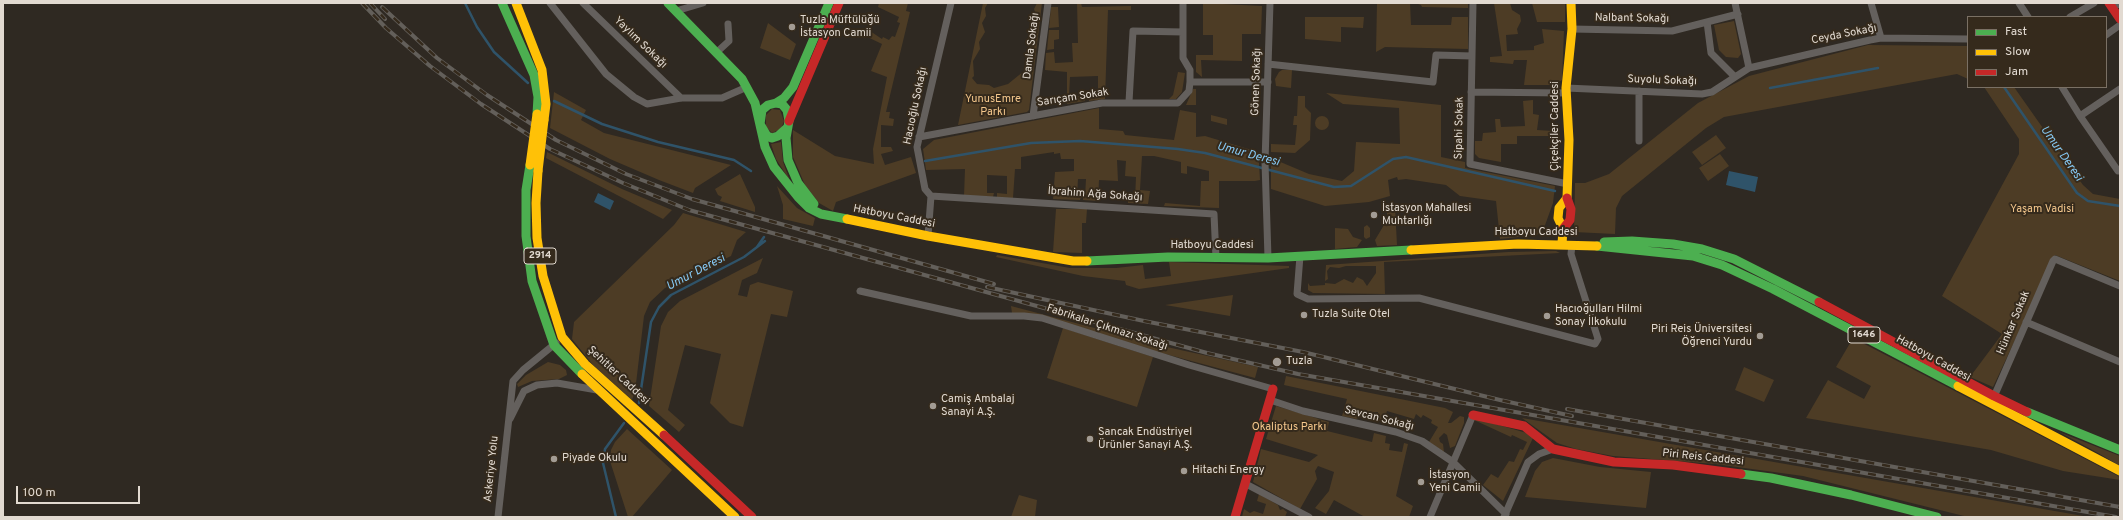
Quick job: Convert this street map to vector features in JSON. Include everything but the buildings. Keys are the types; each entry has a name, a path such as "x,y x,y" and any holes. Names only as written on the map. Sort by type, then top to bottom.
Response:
{"main road":[{"name":"Şehitler Caddesi","path":"501,3 528,58 536,83 541,117 536,224 543,276 562,337 585,364 642,414 752,517"},
{"name":"Şehitler Caddesi","path":"516,3 535,48 542,70 545,91 526,190 526,236 532,281 541,311 554,345 597,390 735,517"},
{"path":"523,3 523,20"},
{"name":"Hatboyu Caddesi","path":"668,3 739,76 747,87 755,103 770,158 786,184 809,208 822,214 928,236 1073,261 1103,262 1168,257 1268,258 1518,244 1562,244 1674,253 1722,265 1828,316 1992,400 2120,471"},
{"path":"760,124 762,110 784,98 793,87 829,3"},
{"path":"788,124 839,3"},
{"name":"Çiçekçiler Caddesi","path":"1562,244 1563,229 1570,220 1571,209 1567,198 1569,140 1566,90 1572,29 1571,3"},
{"path":"2114,4 2120,19"},
{"path":"528,58 534,53 535,48"},
{"path":"739,76 763,99 774,103"},
{"name":"Hatboyu Caddesi","path":"774,103 780,103 786,108 788,124 787,155 798,183 815,206 836,218"},
{"name":"Hatboyu Caddesi","path":"760,124 765,134 772,138 783,133 788,124"},
{"path":"1235,517 1273,389"},
{"name":"Hatboyu Caddesi","path":"1992,400 2120,450"},
{"name":"Piri Reis Caddesi","path":"1473,415 1524,426 1553,449 1614,462 1673,465 1771,478 1851,495 1937,517"}],"street":[{"path":"550,3 606,74 634,97 648,104 681,98 722,98 747,87"},
{"name":"Yaylım Sokağı","path":"583,3 681,98"},
{"path":"676,11 702,3"},
{"name":"Hacıoğlu Sokağı","path":"931,196 925,189 918,162 917,147 951,3"},
{"name":"Damla Sokağı","path":"1034,116 1048,3"},
{"path":"1183,3 1183,58 1190,70 1190,82 1268,82"},
{"name":"Gönen Sokağı","path":"1268,258 1265,162 1270,3"},
{"name":"Sipahi Sokak","path":"1473,3 1470,164 1568,184"},
{"path":"1735,3 1749,68"},
{"path":"1872,3 1881,38"},
{"path":"2019,3 2027,16"},
{"path":"2072,16 2094,3"},
{"name":"Nalbant Sokağı","path":"1572,29 1672,31 1738,14"},
{"path":"1707,22 1711,53 1734,76"},
{"path":"717,52 729,41 728,24"},
{"path":"2107,34 2120,25"},
{"path":"1129,102 1133,31 1183,32"},
{"name":"Ceyda Sokağı","path":"1749,68 1881,38 1967,39"},
{"path":"1268,64 1433,82 1436,55 1472,56"},
{"name":"Suyolu Sokağı","path":"1471,92 1566,90 1702,94 1712,92 1734,76 1749,68"},
{"name":"Sarıçam Sokak","path":"919,137 1102,103 1178,103 1189,91 1190,82"},
{"path":"2063,88 2118,171 2120,170"},
{"path":"2080,116 2120,89"},
{"path":"1639,91 1639,141"},
{"path":"928,236 931,196"},
{"name":"İbrahim Ağa Sokağı","path":"931,196 1214,214 1216,258"},
{"path":"1300,256 1297,294 1308,298 1419,298 1596,344 1598,339 1571,254 1572,245"},
{"name":"Hünkar Sokak","path":"1992,400 2055,259 2120,286"},
{"name":"Fabrikalar Çıkmazı Sokağı","path":"860,292 970,316 1016,316 1042,318 1189,365 1273,389"},
{"path":"2026,322 2120,362"},
{"name":"Askeriye Yolu","path":"498,517 513,381 523,370 562,337"},
{"path":"508,423 524,391 537,385 557,383 597,390"},
{"name":"Sevcan Sokağı","path":"1270,400 1334,419 1396,432 1422,442 1453,462 1505,516"},
{"path":"1430,517 1473,415"},
{"path":"1505,516 1528,462 1539,454 1553,449"},
{"path":"1246,484 1309,517"}],"green space":[{"path":"879,3 908,3 906,11 910,12 886,112 890,112 889,118 894,119 893,126 881,125 881,147 891,147 893,151 881,154 885,165 911,157 916,173 836,202 833,211 819,203 805,185 793,157 793,130 835,156 874,164 873,149 887,77 871,71 882,44 857,32 857,29 870,31 882,39 883,37 889,40 892,36 895,37 900,23 897,22 899,17 878,7"},
{"name":"YunusEmre Parkı","path":"983,3 988,3 985,8 986,16 982,23 985,32 979,42 980,49 973,61 974,76 972,78 977,84 989,85 994,88 1008,84 1029,67 1034,54 1030,45 1034,34 1033,31 1038,21 1034,9 1037,3 1042,3 1029,110 1027,112 958,125"},
{"path":"1077,3 1081,3 1082,7 1131,6 1131,10 1108,10 1105,99 1089,101 1089,95 1098,95 1098,76 1070,77 1069,96 1085,96 1085,101 1067,104 1067,72 1045,70 1046,53 1054,52 1055,63 1073,62 1072,43 1078,43"},
{"path":"1203,3 1262,6 1261,34 1242,34 1242,61 1201,60 1202,77 1196,72 1196,55 1213,55 1213,35 1203,35"},
{"path":"1377,3 1410,3 1411,25 1451,25 1452,17 1468,17 1468,49 1385,47 1376,52"},
{"path":"1415,3 1468,3 1468,8 1422,7 1421,5"},
{"path":"1494,3 1510,3 1512,10 1520,15 1521,21 1517,29 1518,34 1506,35 1507,51 1534,50 1534,46 1544,43 1542,29 1564,31 1562,80 1554,85 1524,85 1527,60 1514,60 1513,64 1490,62 1490,57 1502,56"},
{"path":"1532,3 1565,3 1565,22 1537,22"},
{"path":"1051,7 1058,7 1059,27 1049,28"},
{"path":"1305,17 1364,17 1363,28 1341,27 1341,42 1305,39"},
{"path":"1734,21 1741,54 1738,58 1726,57 1719,50 1714,25"},
{"path":"768,23 796,44 790,60 760,48"},
{"path":"1049,30 1059,30 1059,39 1054,40 1054,49 1047,50"},
{"path":"1868,45 1967,46 1967,79 1957,74 1724,117 1706,128 1622,196 1616,208 1615,234 1574,232 1575,183 1585,183 1609,174 1698,103 1749,76"},
{"path":"1282,70 1292,70 1291,88 1276,86 1275,79"},
{"path":"1178,72 1185,73 1182,92 1176,99 1169,99 1173,95"},
{"name":"Yaşam Vadisi","path":"1985,88 2015,88 2083,185 2093,194 2120,199 2120,281 2055,255 1993,387 1970,377 2002,334 1942,296 2019,154 2019,139"},
{"path":"1193,89 1196,89 1196,105 1186,105"},
{"path":"554,92 586,110 581,120 604,133 731,165 695,188 693,193 659,180 610,159 550,128"},
{"path":"1326,93 1441,105 1441,157 1465,162 1465,168 1555,186 1553,203 1544,228 1537,235 1500,239 1496,201 1460,196 1446,185 1406,179 1398,180 1397,177 1388,180 1390,196 1369,202 1325,206 1271,189 1271,158 1309,174 1342,181 1354,171 1356,142 1400,144 1399,108 1343,104"},
{"path":"1298,96 1305,96 1305,107 1311,113 1310,140 1295,153 1271,152 1271,144 1295,145 1297,125 1293,125 1294,116 1297,116"},
{"path":"1533,100 1533,114 1539,115 1537,130 1554,131 1554,136 1517,136 1517,144 1501,144 1501,162 1479,158 1475,154 1475,141 1482,141 1483,133 1496,132 1495,119 1500,119 1501,127 1525,126 1523,101"},
{"path":"1099,108 1099,129 1123,131 1125,135 1174,140 1180,110 1196,113 1196,137 1205,136 1255,151 1255,158 1259,163 1260,180 1219,181 1219,208 1164,206 1165,203 1200,206 1201,181 1209,181 1209,171 1187,166 1187,174 1181,173 1181,162 1154,156 1142,156 1140,190 1150,191 1148,204 1128,203 1128,198 1135,199 1136,177 1125,176 1126,161 1117,160 1118,181 1099,180 1098,201 1083,200 1083,197 1085,197 1086,179 1078,179 1077,196 1081,197 1080,200 1053,199 1055,172 1074,171 1074,159 1061,159 1060,153 1054,154 1054,152 1021,157 1021,169 1015,169 1013,198 997,198 997,193 1007,194 1007,176 987,175 987,193 994,193 993,197 964,196 965,169 926,170 923,149 934,140"},
{"path":"772,109 780,110 784,121 781,129 772,133 766,127 766,115"},
{"path":"1211,115 1227,119 1227,125 1211,121"},
{"path":"1319,116 1325,116 1329,120 1329,126 1325,130 1319,130 1315,126 1315,120"},
{"path":"1716,135 1726,148 1702,165 1692,152"},
{"path":"781,142 783,162 790,181 776,159 771,144"},
{"path":"547,152 622,189 672,210 663,219 546,158"},
{"path":"1720,154 1729,166 1708,181 1699,168"},
{"path":"740,174 755,207 755,212 720,201 722,197 718,195 715,189"},
{"path":"777,186 797,208 815,218 813,226 783,219 783,205"},
{"path":"1395,207 1397,245 1377,246 1375,240 1387,220 1387,208"},
{"path":"1056,209 1087,209 1086,223 1082,223 1082,253 1053,252"},
{"path":"683,213 746,232 737,240 731,256 665,288 650,302 644,316 635,392 632,400 593,365 572,339 574,322 674,225"},
{"path":"1367,225 1370,228 1370,237 1366,239 1364,237 1364,227"},
{"path":"1335,228 1348,229 1353,237 1362,240 1357,247 1335,249"},
{"path":"1556,251 1560,253 1384,262 1385,294 1313,293 1308,290 1308,283 1310,286 1325,285 1325,283 1335,284 1344,279 1353,283 1357,277 1363,280 1367,286 1376,273 1376,266 1330,267 1327,271 1328,279 1325,281 1326,265 1508,252"},
{"path":"997,255 1070,268 1116,268 1143,265 1145,279 1171,276 1169,262 1289,266 1289,268 1139,289 1126,285 1125,281 1083,276 996,257"},
{"path":"763,258 757,273 742,280 738,295 747,297 750,285 758,282 793,291 787,317 771,314 743,427 730,423 710,403 721,354 685,345 668,410 685,425 679,432 649,406 661,326 668,312 680,301"},
{"path":"1233,295 1230,316 1165,305"},
{"path":"1011,306 1167,347 1258,367 1255,378 1012,313"},
{"path":"1063,328 1153,357 1137,407 1047,378"},
{"path":"1853,338 2120,477 2120,480 2063,471 1991,450 1806,418 1828,380 1864,399 1871,386 1836,367"},
{"path":"548,362 560,365 566,370 567,375 559,379 532,381 518,387 517,384 526,375"},
{"path":"1744,367 1774,380 1764,402 1735,390"},
{"path":"1286,376 1445,408 1453,412 1448,423 1451,423 1460,416 1464,417 1464,423 1455,446 1450,448 1447,435 1444,433 1439,438 1440,442 1443,444 1444,452 1429,442 1438,427 1431,423 1432,420 1423,415 1421,418 1416,414 1414,419 1387,411 1383,422 1377,420 1378,412 1363,412 1361,417 1356,419 1342,416 1347,399 1284,385"},
{"name":"Okaliptus Parkı","path":"1276,406 1329,422 1327,431 1372,442 1374,433 1386,436 1385,443 1390,444 1389,450 1402,452 1404,443 1408,444 1396,496 1413,506 1409,517 1365,517 1334,500 1326,514 1315,508 1329,491 1334,472 1318,466 1315,471 1317,479 1300,509 1253,482 1261,449 1309,462 1318,455 1266,439"},
{"path":"1475,418 1530,434 1533,438 1503,501 1483,485 1491,474 1498,478 1509,461 1514,462 1520,449 1523,450 1527,442 1512,435 1511,437 1474,420"},
{"path":"1522,418 2089,517 1968,517 1803,476 1715,464 1613,456 1576,449 1557,443"},
{"path":"627,429 672,470 632,517 628,517 610,461 611,450 615,442"},
{"path":"2059,432 2120,456 2120,466 2098,453"},
{"path":"1553,458 1600,467 1651,472 1646,508 1525,497 1535,471 1542,462"},
{"path":"1259,494 1278,505 1280,510 1283,509 1287,512 1285,517 1242,517 1244,509 1250,513 1254,511 1263,514 1266,504 1257,501"},
{"path":"1019,495 1037,500 1035,517 1011,517"}],"water":[{"path":"1729,171 1758,177 1755,192 1726,185"},
{"path":"598,193 614,201 610,210 594,202"}],"waterway":[{"path":"465,3 477,27 494,52 528,83"},
{"name":"Umur Deresi","path":"1770,88 1878,68"},
{"name":"Umur Deresi","path":"2005,88 2077,193 2088,201 2120,206"},
{"path":"554,101 602,124 658,142 734,160 751,171"},
{"name":"Umur Deresi","path":"925,161 1031,143 1080,141 1178,149 1205,153 1334,187 1351,186 1393,159 1406,157 1555,191"},
{"name":"Umur Deresi","path":"757,247 764,237"},
{"name":"Umur Deresi","path":"639,403 651,322 659,307 671,295 744,257 765,241"},
{"name":"Umur Deresi","path":"616,517 603,463 605,449 624,423"}],"railway":[{"path":"362,3 386,28 430,66 481,104 550,149 623,183 689,210 1207,353 1298,374 2116,517"},
{"path":"370,3 385,19"},
{"path":"382,7 437,58 487,95 556,140 626,174 692,199 994,284"},
{"path":"987,287 1144,321 1303,352 1572,416"},
{"path":"1567,409 2120,507"}],"traffic: fast":[{"path":"502,3 534,75 538,97 537,114"},
{"path":"668,3 742,79 755,103 765,147 774,167 798,197 809,208 821,214 847,219"},
{"path":"776,103 784,98 793,87 829,3"},
{"path":"788,127 778,136 772,138 767,136 760,124 762,110 768,105 776,103 782,104 787,110 789,121 786,138 788,160 798,183 814,204"},
{"path":"530,165 526,190 526,236 532,281 554,345 582,374"},
{"path":"1604,242 1632,241 1673,244 1702,249 1734,259 1819,302"},
{"path":"1597,246 1693,256 1722,265 1773,289 1958,386"},
{"path":"1087,261 1168,257 1268,258 1411,250"},
{"path":"2027,412 2120,450"},
{"path":"1741,474 1771,478 1851,495 1937,517"}],"traffic: slow":[{"path":"516,3 542,70 546,104 544,120"},
{"path":"1562,244 1563,229 1558,218 1559,208 1567,198 1569,140 1566,88 1572,29 1571,3"},
{"path":"530,165 537,114"},
{"path":"538,171 544,120"},
{"path":"538,171 536,203 537,238 543,276 562,337 585,364 664,435"},
{"path":"847,219 928,236 1073,261 1087,261"},
{"path":"1411,250 1518,244 1597,246"},
{"path":"582,374 735,517"},
{"path":"1958,386 2120,471"}],"traffic: jam":[{"path":"789,121 839,3"},
{"path":"2109,3 2120,19"},
{"path":"1563,229 1570,220 1571,209 1567,198"},
{"path":"1819,302 1994,396 2027,412"},
{"path":"1235,517 1273,389"},
{"path":"1473,415 1524,426 1553,449 1614,462 1673,465 1741,474"},
{"path":"664,435 752,517"}],"place":[{"name":"Tuzla Müftülüğü İstasyon Camii","path":"792,27"},
{"name":"İstasyon Mahallesi Muhtarlığı","path":"1374,215"},
{"name":"Tuzla Suite Otel","path":"1304,315"},
{"name":"Hacıoğulları Hilmi Sonay İlkokulu","path":"1547,316"},
{"name":"Piri Reis Üniversitesi Öğrenci Yurdu","path":"1760,336"},
{"name":"Tuzla","path":"1277,362"},
{"name":"Camiş Ambalaj Sanayi A.Ş.","path":"933,406"},
{"name":"Sancak Endüstriyel Ürünler Sanayi A.Ş.","path":"1090,439"},
{"name":"Piyade Okulu","path":"554,459"},
{"name":"Hitachi Energy","path":"1184,471"},
{"name":"İstasyon Yeni Camii","path":"1421,482"}]}
